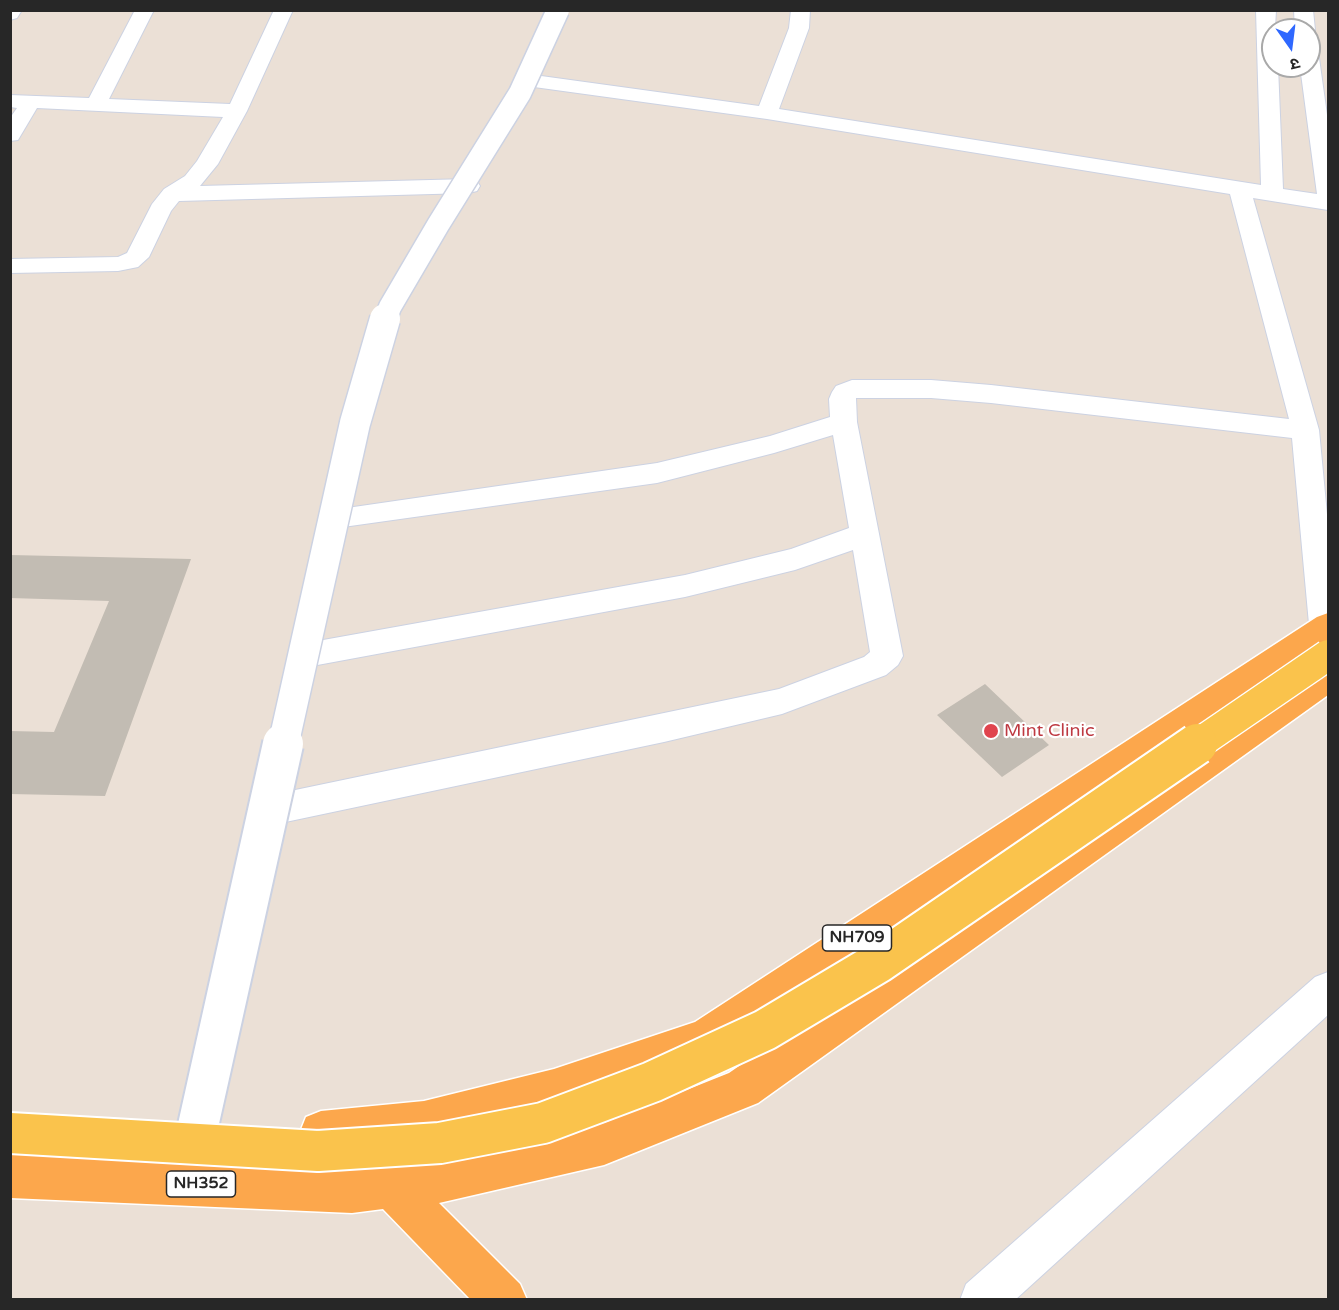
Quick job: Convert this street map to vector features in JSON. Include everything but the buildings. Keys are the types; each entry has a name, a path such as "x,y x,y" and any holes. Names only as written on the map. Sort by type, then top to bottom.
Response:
{"highway":[{"name":"NH709","path":"335,1131 424,1122 543,1093 706,1038 1327,642"},
{"name":"NH709","path":"391,1186 453,1180 604,1144 742,1088 1329,677"},
{"path":"10,1119 302,1134 335,1131 504,1299"},
{"name":"NH352","path":"10,1176 352,1191 391,1186"}],"main road":[{"path":"10,1133 318,1151 440,1143 543,1123 652,1082 765,1030 879,962 1327,642"}],"street":[{"path":"96,105 145,10"},
{"path":"10,266 130,262 137,257 143,249 160,209 172,194 193,181 201,172 237,111 284,10"},
{"path":"194,1144 356,423 383,325 390,307 438,225 520,93 558,10"},
{"path":"767,113 799,28 801,10"},
{"path":"1266,10 1272,192"},
{"path":"1312,78 1329,195"},
{"path":"534,81 767,113 1329,202"},
{"path":"10,135 21,101 237,111"},
{"path":"172,194 470,186"},
{"path":"1239,187 1305,430 1327,642"},
{"path":"276,809 782,701 875,666 887,656 844,422 842,399 845,392 852,389 869,387 931,389 991,394 1305,430"},
{"path":"343,517 657,473 774,444 844,422"},
{"path":"312,654 685,586 795,559 865,534"},
{"path":"982,1299 1329,990"}],"place":[{"name":"Mint Clinic","path":"991,731"}]}
